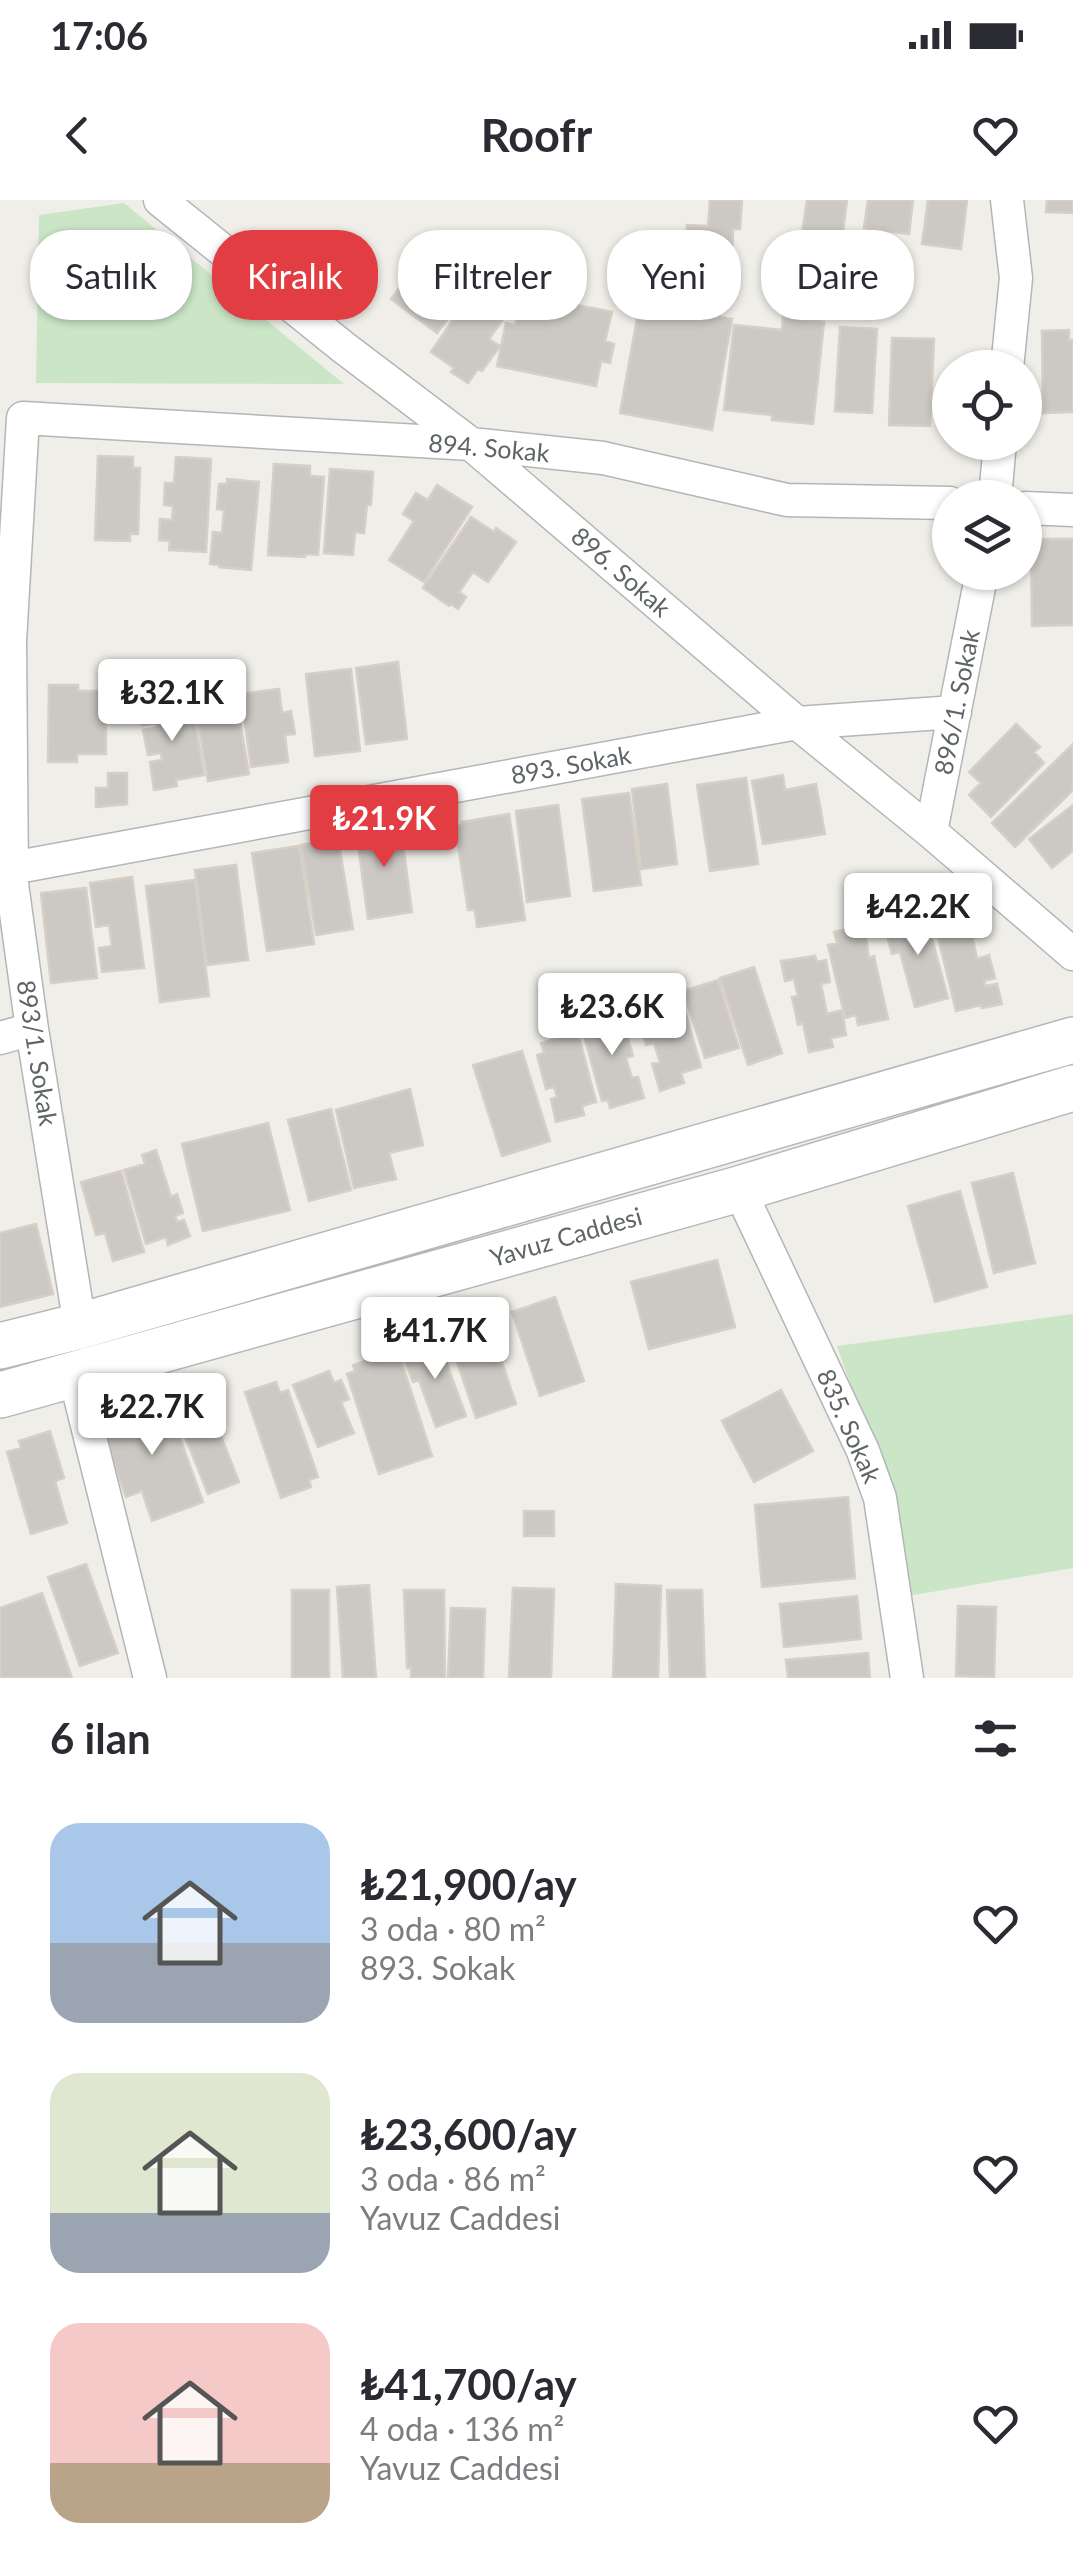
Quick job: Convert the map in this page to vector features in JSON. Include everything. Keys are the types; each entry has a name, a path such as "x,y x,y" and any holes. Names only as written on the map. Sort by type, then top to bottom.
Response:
{"main road":[{"name":"Yavuz Caddesi","path":"0,1346 1073,1040"},
{"name":"Yavuz Caddesi","path":"0,1396 739,1188 1073,1088"}],"street":[{"name":"896. Sokak","path":"160,200 471,444 1073,954"},
{"path":"1006,200 1016,278 1009,350"},
{"name":"894. Sokak","path":"24,418 471,444 603,458 787,500 932,504"},
{"name":"893/1. Sokak","path":"24,418 10,641 12,884 80,1326"},
{"path":"1042,509 1073,510"},
{"name":"896/1. Sokak","path":"932,832 979,590"},
{"name":"893. Sokak","path":"12,868 797,723 955,712"},
{"path":"0,1038 32,1028"},
{"name":"835. Sokak","path":"739,1188 862,1451 880,1498 907,1678"},
{"path":"74,1373 150,1678"}],"green space":[{"path":"124,203 157,230 39,230 39,215"},
{"path":"192,259 212,275 212,320 266,320 344,384 36,383 37,320 192,320"},
{"path":"1073,1314 1073,1568 908,1596 887,1489 837,1346"}],"building":[{"path":"710,200 742,200 740,229 687,230 687,225 708,226"},
{"path":"807,200 847,200 843,230 802,230"},
{"path":"868,200 913,200 909,230 864,228"},
{"path":"928,200 967,200 961,249 922,244"},
{"path":"1047,200 1073,200 1073,213 1046,212"},
{"path":"587,307 607,311 610,320 605,341 614,344 610,363 601,361 596,386 497,366 506,323 515,325 516,320 587,320"},
{"path":"419,320 447,320 437,333"},
{"path":"453,320 502,320 489,339 500,346 468,383 431,352"},
{"path":"637,320 732,320 712,430 620,413"},
{"path":"783,320 824,322 813,424 724,410 734,325 782,330"},
{"path":"840,327 877,329 872,413 835,411"},
{"path":"1069,330 1069,340 1073,340 1073,412 1043,413 1042,331"},
{"path":"892,338 934,339 930,426 889,425"},
{"path":"98,456 133,457 133,468 140,468 138,534 130,534 130,541 95,540"},
{"path":"176,457 211,459 206,552 169,550 170,541 159,540 160,519 172,520 173,506 164,505 165,483 174,483"},
{"path":"274,464 310,466 310,476 324,477 318,555 268,555"},
{"path":"330,469 373,472 371,505 367,505 364,533 355,532 353,555 324,553"},
{"path":"227,479 259,482 251,570 210,564 213,532 222,533 224,510 217,509 219,484 227,484"},
{"path":"437,485 472,507 424,582 389,560 414,521 403,514 416,493 428,500"},
{"path":"471,517 516,542 488,582 473,572 459,592 466,597 458,609 423,588"},
{"path":"1042,539 1073,539 1073,625 1032,626 1032,590 1042,590"},
{"path":"398,662 407,739 366,744 356,668"},
{"path":"351,669 360,751 315,756 306,674"},
{"path":"49,685 78,685 78,691 106,691 106,754 77,754 77,762 48,762"},
{"path":"279,689 282,713 291,711 295,734 285,735 288,762 251,767 241,694"},
{"path":"236,698 249,774 208,781 195,704"},
{"path":"192,703 204,775 176,780 177,786 154,790 150,762 162,760 161,753 148,755 143,730 157,728 156,723 142,725 139,707 159,704 160,709"},
{"path":"1016,724 1040,747 1034,752 1044,763 991,817 969,795 981,783 969,772"},
{"path":"1073,744 1073,790 1015,847 992,823"},
{"path":"108,773 127,773 127,804 96,807 96,788 108,788"},
{"path":"783,775 785,790 816,784 825,834 763,844 752,781"},
{"path":"746,778 758,864 710,871 697,785"},
{"path":"667,784 677,864 641,869 632,789"},
{"path":"629,793 641,885 594,891 582,799"},
{"path":"558,805 570,896 527,902 516,811"},
{"path":"1073,805 1073,851 1052,868 1029,839"},
{"path":"509,814 525,920 477,927 475,910 468,910 455,826"},
{"path":"400,822 412,912 368,919 356,828"},
{"path":"338,838 353,929 316,935 301,845"},
{"path":"299,846 314,944 267,951 252,853"},
{"path":"236,865 248,960 207,965 195,870"},
{"path":"132,877 144,968 102,972 99,948 112,946 109,925 96,927 90,883"},
{"path":"195,880 209,996 160,1002 146,886"},
{"path":"86,888 97,978 51,983 41,893"},
{"path":"925,913 948,998 915,1007 900,952 892,954 884,925"},
{"path":"975,917 979,934 972,935 977,959 989,955 995,978 984,981 985,986 997,984 1002,1004 956,1011 936,929"},
{"path":"864,925 869,958 874,956 888,1019 858,1025 856,1015 845,1018 828,945 837,943 834,932"},
{"path":"815,956 817,962 826,960 830,982 821,984 827,1014 842,1010 846,1035 831,1038 833,1047 809,1052 792,997 798,996 794,979 785,981 781,961"},
{"path":"754,967 782,1053 748,1065 720,978"},
{"path":"718,980 739,1048 705,1058 683,991"},
{"path":"677,983 701,1067 681,1073 684,1083 660,1091 652,1064 660,1062 654,1043 646,1045 630,991 644,987 645,992"},
{"path":"619,1008 633,1056 626,1058 632,1078 638,1077 644,1098 610,1108 608,1100 602,1101 582,1028 589,1026 587,1017"},
{"path":"578,1033 596,1102 582,1106 584,1115 556,1122 551,1099 557,1097 554,1087 546,1089 537,1055 544,1053 541,1043"},
{"path":"522,1051 550,1141 502,1156 473,1065"},
{"path":"410,1089 423,1145 389,1153 396,1179 354,1188 336,1110"},
{"path":"331,1109 351,1190 309,1201 288,1120"},
{"path":"268,1123 290,1210 203,1231 182,1144"},
{"path":"156,1150 171,1197 177,1194 183,1213 175,1216 177,1222 184,1220 190,1236 168,1245 166,1237 146,1244 124,1170 145,1164 142,1155"},
{"path":"121,1171 144,1252 113,1261 105,1233 96,1235 81,1182"},
{"path":"1013,1173 1035,1263 994,1273 972,1183"},
{"path":"960,1191 987,1287 935,1302 908,1206"},
{"path":"36,1224 53,1294 0,1307 0,1233"},
{"path":"717,1260 735,1327 649,1349 631,1282"},
{"path":"555,1297 584,1381 540,1396 512,1312"},
{"path":"433,1313 440,1337 404,1347 398,1323"},
{"path":"488,1321 516,1404 476,1418 448,1335"},
{"path":"438,1340 466,1416 436,1427 419,1380 413,1382 401,1351"},
{"path":"385,1354 387,1360 400,1357 432,1456 379,1474 347,1374 355,1371 353,1365"},
{"path":"329,1371 334,1383 341,1380 349,1399 341,1402 354,1433 318,1447 293,1385"},
{"path":"276,1382 280,1393 288,1390 318,1477 309,1480 311,1487 281,1498 245,1392"},
{"path":"781,1390 813,1451 754,1482 722,1421"},
{"path":"164,1394 203,1502 152,1521 142,1491 126,1497 101,1426 115,1421 112,1413"},
{"path":"215,1394 225,1417 215,1421 239,1482 208,1494 174,1409"},
{"path":"50,1431 64,1478 55,1481 67,1523 31,1534 7,1452 21,1448 19,1441"},
{"path":"848,1497 855,1578 762,1587 755,1505"},
{"path":"524,1511 554,1511 554,1536 524,1536"},
{"path":"86,1564 118,1653 80,1666 48,1577"},
{"path":"616,1584 661,1586 658,1678 613,1678"},
{"path":"369,1585 376,1678 343,1678 337,1587"},
{"path":"513,1588 554,1589 551,1678 509,1678"},
{"path":"292,1590 329,1590 329,1678 292,1678"},
{"path":"404,1590 444,1590 445,1678 411,1678 411,1667 407,1668"},
{"path":"667,1590 702,1590 705,1678 670,1678"},
{"path":"42,1593 72,1678 0,1678 0,1608"},
{"path":"857,1596 861,1639 784,1647 780,1604"},
{"path":"958,1606 996,1607 994,1677 956,1676"},
{"path":"451,1608 485,1609 483,1678 448,1678"},
{"path":"868,1653 870,1678 788,1678 786,1660"}]}
